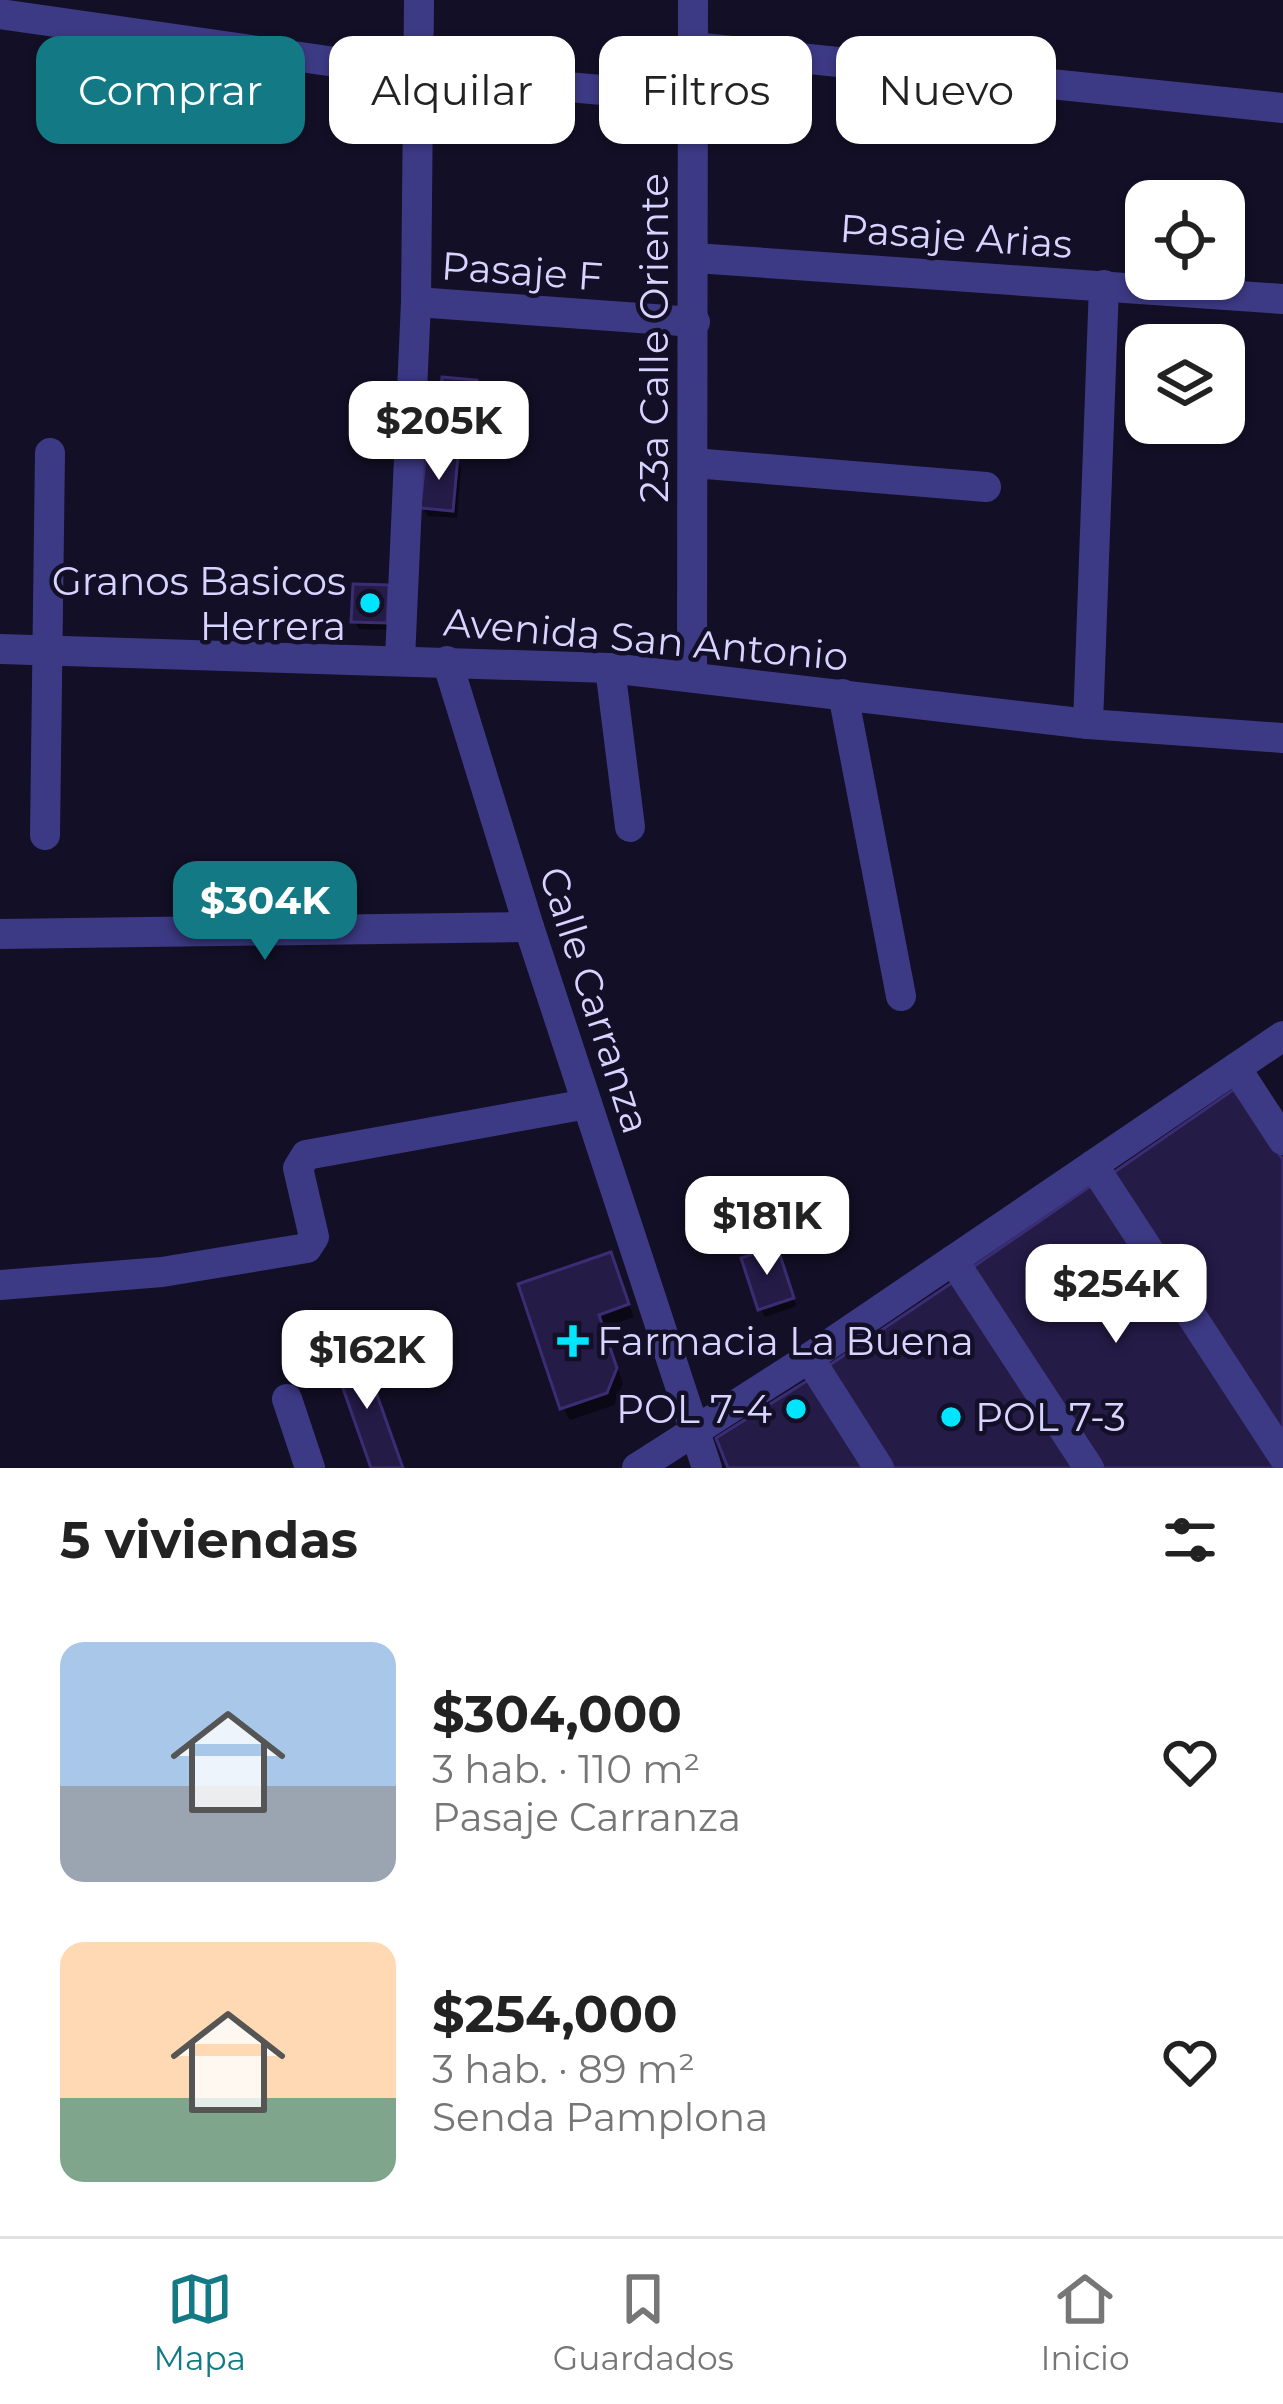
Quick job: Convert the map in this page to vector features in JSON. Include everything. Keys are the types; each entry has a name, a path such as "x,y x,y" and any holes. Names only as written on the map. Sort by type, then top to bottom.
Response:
{"street":[{"path":"419,0 419,36"},
{"name":"23a Calle Oriente","path":"693,0 693,36"},
{"path":"0,14 329,61"},
{"path":"812,59 1283,109"},
{"path":"400,659 418,144"},
{"name":"23a Calle Oriente","path":"692,675 694,144"},
{"name":"Pasaje Arias","path":"695,258 1283,299"},
{"path":"1088,724 1104,285"},
{"name":"Pasaje F","path":"416,302 695,322"},
{"path":"45,836 50,453"},
{"path":"693,464 986,487"},
{"name":"Avenida San Antonio","path":"0,649 610,668 1088,724 1283,738"},
{"name":"Calle Carranza","path":"447,661 707,1468"},
{"path":"610,668 631,827"},
{"path":"843,694 902,996"},
{"path":"0,934 530,927"},
{"path":"637,1468 809,1358 1283,1036"},
{"path":"1236,1068 1283,1140"},
{"path":"0,1285 162,1272 307,1248 314,1237 298,1168 306,1155 587,1104"},
{"path":"1094,1165 1283,1456"},
{"path":"952,1260 1089,1468"},
{"path":"809,1358 879,1468"},
{"path":"286,1400 310,1468"}],"building":[{"path":"442,377 477,380 474,423 439,420"},
{"path":"436,454 458,456 453,511 420,508 425,460"},
{"name":"Granos Basicos Herrera","path":"353,584 389,585 387,623 351,622"},
{"path":"1236,1088 1283,1160 1283,1436 1113,1173"},
{"path":"1092,1185 1277,1468 1104,1468 973,1267"},
{"path":"777,1246 794,1298 758,1310 741,1258"},
{"name":"Farmacia La Buena","path":"611,1252 629,1304 599,1315 617,1368 607,1393 560,1409 518,1284"},
{"name":"POL 7-3","path":"953,1282 1075,1468 892,1468 828,1366"},
{"path":"361,1350 403,1468 371,1468 333,1360"},
{"name":"POL 7-4","path":"810,1379 866,1468 728,1468 716,1438"}],"place":[{"name":"Granos Basicos Herrera","path":"370,603"},
{"name":"Farmacia La Buena","path":"573,1341"},
{"name":"POL 7-4","path":"796,1409"},
{"name":"POL 7-3","path":"951,1417"}]}
